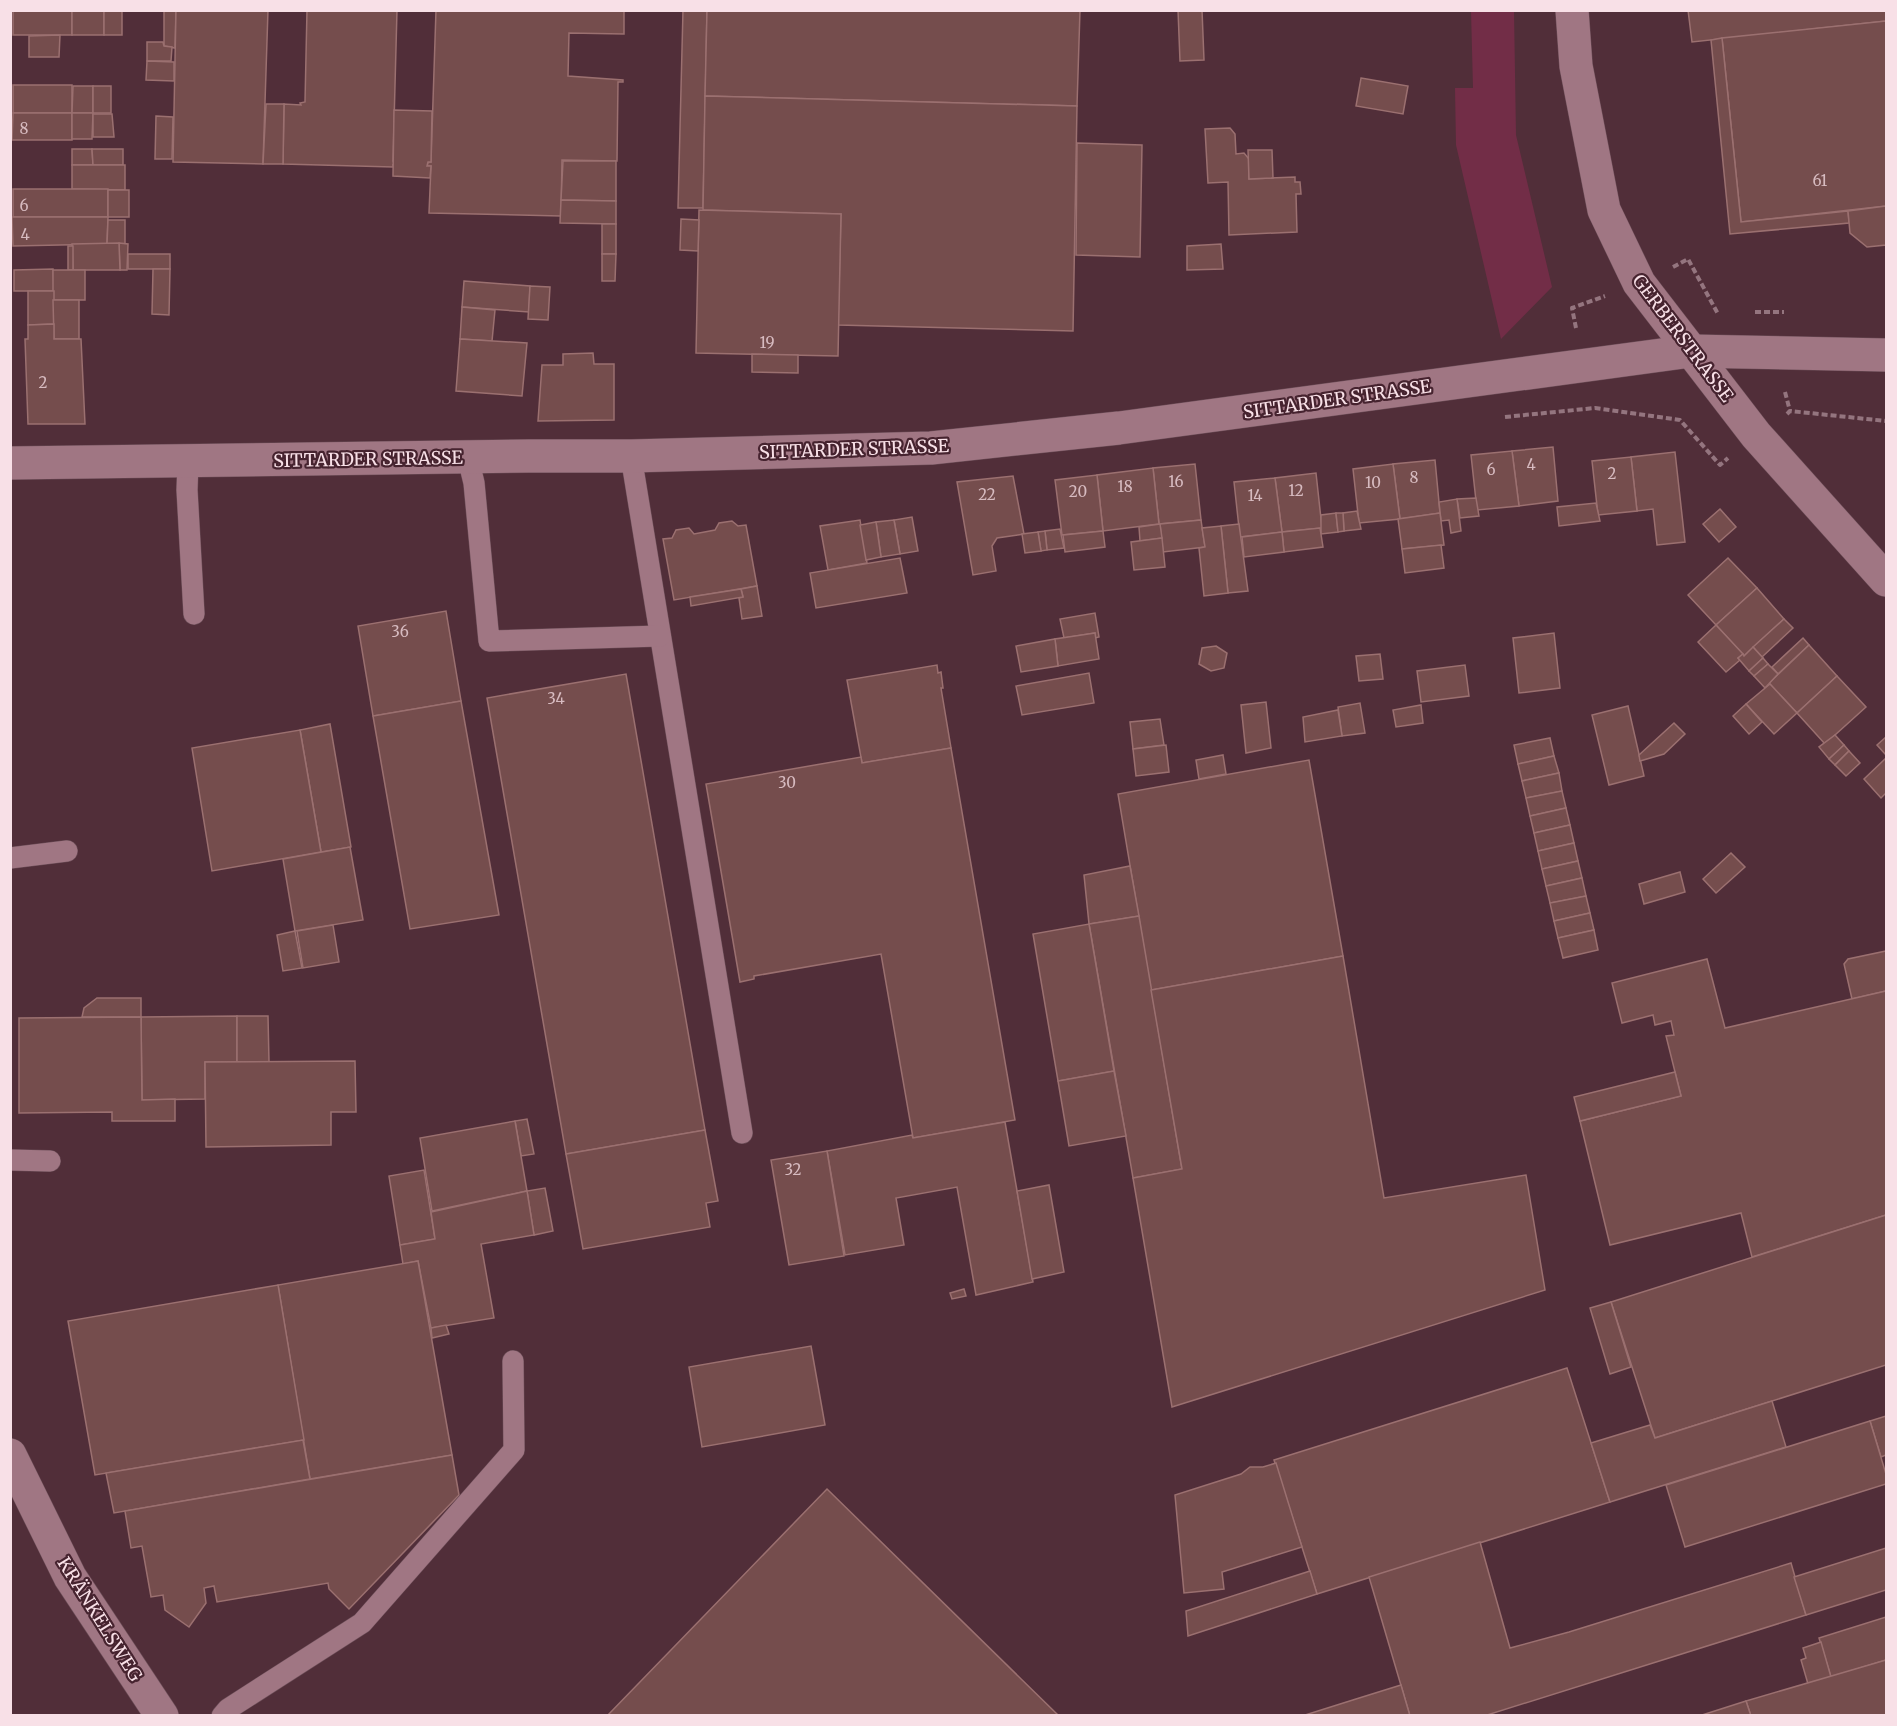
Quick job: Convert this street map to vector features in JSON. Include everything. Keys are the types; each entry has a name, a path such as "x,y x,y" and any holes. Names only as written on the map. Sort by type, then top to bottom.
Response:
{"street":[{"name":"GERBERSTRASSE","path":"1572,10 1576,66 1604,210 1639,283 1756,435 1887,580"},
{"name":"SITTARDER STRASSE","path":"10,463 631,456 931,448 1119,428 1691,351 1887,355"},
{"name":"KRÄNKELSWEG","path":"10,1455 70,1577 162,1716"}],"lane":[{"path":"631,456 742,1133"},
{"path":"468,458 474,483 489,641 660,636"},
{"path":"188,462 194,614"},
{"path":"10,858 68,851"},
{"path":"10,1160 50,1161"},
{"path":"222,1716 362,1623 514,1449 513,1361"}],"path":[{"path":"1577,333 1572,308 1639,283 1688,259 1719,314 1729,314"},
{"path":"1750,312 1795,312"}],"shaded area":[{"path":"1471,11 1514,11 1516,135 1552,287 1501,339 1456,145 1455,88 1473,88"}],"building":[{"path":"13,10 72,10 72,35 13,35"},
{"path":"72,10 104,10 104,35 72,35"},
{"path":"104,10 122,10 122,35 104,35"},
{"path":"164,10 176,10 175,48 164,46"},
{"path":"176,10 268,10 263,164 173,162"},
{"path":"307,10 397,10 393,161 395,166 283,164 284,104 301,105 300,103 305,102"},
{"path":"436,10 624,10 624,34 569,33 568,76 623,80 623,82 618,82 617,161 562,160 561,216 429,213 431,166 427,166 428,162 431,162"},
{"path":"683,10 707,10 703,208 678,208"},
{"path":"707,10 1080,10 1077,106 705,96"},
{"path":"1178,10 1202,10 1204,60 1180,61"},
{"path":"1688,10 1886,10 1886,21 1692,42"},
{"path":"1886,21 1886,206 1741,222 1722,38"},
{"path":"60,35 59,57 29,57 29,36"},
{"path":"1722,38 1741,222 1848,211 1849,223 1730,234 1711,40"},
{"path":"147,42 163,42 164,46 172,47 171,61 147,61"},
{"path":"147,61 174,62 174,81 146,80"},
{"path":"1361,78 1408,86 1403,114 1356,106"},
{"path":"13,85 72,85 72,113 13,113"},
{"path":"73,86 93,86 93,113 72,113"},
{"path":"93,86 111,86 111,113 93,113"},
{"path":"705,96 1077,106 1073,331 838,325 841,214 703,210"},
{"path":"266,104 284,104 283,164 263,164"},
{"path":"394,110 432,111 431,162 428,162 427,166 431,166 430,178 393,176"},
{"path":"13,113 72,113 72,140 12,140"},
{"path":"72,113 93,113 92,139 72,139"},
{"path":"93,114 112,114 114,137 93,137"},
{"path":"156,116 173,117 172,159 155,159"},
{"path":"1230,128 1235,134 1236,154 1244,153 1249,159 1249,179 1295,177 1295,182 1300,182 1301,194 1296,194 1297,232 1229,235 1228,182 1208,183 1205,129"},
{"path":"1077,143 1142,145 1140,257 1076,255"},
{"path":"72,149 92,149 93,165 72,165"},
{"path":"92,149 123,149 123,165 93,165"},
{"path":"1248,150 1272,150 1273,178 1249,179"},
{"path":"563,161 616,161 616,201 561,200"},
{"path":"72,165 125,165 125,190 72,189"},
{"path":"13,189 108,189 108,217 13,217"},
{"path":"108,190 129,190 129,217 108,217"},
{"path":"561,200 616,201 616,224 560,223"},
{"path":"1886,206 1886,245 1867,247 1850,233 1848,211"},
{"path":"699,210 841,214 838,356 696,353"},
{"path":"12,217 108,217 107,244 13,246"},
{"path":"681,219 699,220 698,251 680,250"},
{"path":"108,220 125,220 125,244 107,244"},
{"path":"602,224 616,224 616,254 602,254"},
{"path":"119,243 128,244 127,270 120,270"},
{"path":"119,243 120,270 73,270 72,244"},
{"path":"1221,244 1223,269 1187,270 1187,246"},
{"path":"68,246 73,246 73,270 68,270"},
{"path":"128,254 170,254 170,269 128,269"},
{"path":"602,254 616,254 615,281 602,281"},
{"path":"53,269 54,291 14,291 14,270"},
{"path":"153,269 170,269 169,315 152,314"},
{"path":"53,270 85,270 85,300 53,300"},
{"path":"464,281 530,286 529,312 462,307"},
{"path":"530,286 550,287 548,320 528,319"},
{"path":"28,291 54,291 54,324 28,325"},
{"path":"53,300 79,300 79,339 54,339"},
{"path":"462,307 495,310 492,341 460,339"},
{"path":"54,324 54,339 81,339 85,424 28,424 25,339 28,339 28,325"},
{"path":"460,339 527,343 522,396 456,391"},
{"path":"593,353 594,364 614,364 614,420 538,421 542,365 563,365 563,354"},
{"path":"752,354 798,355 798,373 752,372"},
{"path":"1553,447 1558,501 1519,506 1512,451"},
{"path":"1512,451 1519,506 1477,510 1471,455"},
{"path":"1675,452 1685,542 1657,545 1653,509 1637,511 1631,457"},
{"path":"1631,457 1637,511 1598,515 1592,461"},
{"path":"1435,460 1440,513 1400,519 1393,464"},
{"path":"1195,464 1201,520 1159,524 1153,468"},
{"path":"1393,464 1400,519 1359,523 1353,469"},
{"path":"1153,468 1159,524 1103,531 1097,475"},
{"path":"1316,473 1322,528 1282,532 1275,478"},
{"path":"1097,475 1103,531 1062,535 1055,480"},
{"path":"1013,476 1024,534 997,538 992,546 996,571 973,575 957,482"},
{"path":"1275,478 1282,532 1240,537 1234,482"},
{"path":"1476,498 1479,516 1460,518 1457,499"},
{"path":"1457,499 1461,531 1451,533 1449,520 1441,521 1439,502"},
{"path":"1596,503 1600,521 1559,526 1557,507"},
{"path":"1720,509 1736,527 1719,542 1703,524"},
{"path":"1357,511 1361,529 1344,531 1343,513"},
{"path":"1336,513 1338,532 1321,534 1321,515"},
{"path":"1336,513 1343,513 1344,531 1338,532"},
{"path":"1440,513 1444,545 1402,549 1398,519"},
{"path":"912,517 918,551 900,554 894,520"},
{"path":"860,520 867,563 828,570 820,526"},
{"path":"894,520 900,554 881,557 876,522"},
{"path":"1201,520 1205,547 1163,552 1160,524"},
{"path":"732,521 738,526 746,525 757,586 674,600 663,539 672,538 676,530 689,528 694,534 715,530 719,523"},
{"path":"876,522 881,557 866,560 860,525"},
{"path":"1160,524 1162,538 1140,541 1139,527"},
{"path":"1239,524 1248,591 1228,593 1221,526"},
{"path":"1221,526 1228,593 1204,596 1199,548 1205,547 1202,528"},
{"path":"1320,528 1323,547 1284,552 1282,532"},
{"path":"1060,529 1064,548 1047,550 1045,531"},
{"path":"1045,531 1047,550 1041,551 1038,532"},
{"path":"1103,531 1105,547 1065,552 1063,535"},
{"path":"1038,532 1041,551 1025,553 1022,534"},
{"path":"1282,532 1284,552 1244,557 1242,537"},
{"path":"1162,538 1165,567 1134,570 1131,542"},
{"path":"1441,545 1444,568 1405,573 1402,549"},
{"path":"900,558 907,593 816,608 810,573"},
{"path":"1728,558 1757,588 1716,625 1688,595"},
{"path":"757,586 762,616 742,619 739,598 743,597 741,589"},
{"path":"1757,588 1784,619 1744,656 1716,625"},
{"path":"741,589 743,597 691,606 690,597"},
{"path":"446,611 461,701 373,716 358,626"},
{"path":"1095,613 1099,637 1095,638 1095,633 1064,638 1060,619"},
{"path":"1784,619 1793,628 1762,657 1753,647"},
{"path":"1716,625 1743,654 1738,658 1740,660 1726,672 1698,642"},
{"path":"1095,633 1099,659 1058,666 1055,639"},
{"path":"1554,633 1560,688 1519,693 1513,638"},
{"path":"1803,638 1809,645 1778,674 1772,667"},
{"path":"1055,639 1058,666 1021,672 1016,646"},
{"path":"1809,645 1837,676 1797,713 1769,683"},
{"path":"1216,646 1227,653 1224,668 1211,671 1199,664 1202,648"},
{"path":"1753,647 1763,658 1749,671 1738,658 1743,654 1744,656"},
{"path":"1380,654 1383,679 1359,681 1356,656"},
{"path":"1763,658 1768,664 1754,676 1749,671"},
{"path":"1768,664 1778,674 1765,688 1754,676"},
{"path":"937,665 938,673 941,672 943,688 941,688 951,748 862,763 847,680"},
{"path":"1465,665 1469,696 1421,702 1417,671"},
{"path":"1089,673 1094,703 1022,715 1016,686"},
{"path":"626,674 705,1130 566,1154 487,698"},
{"path":"1837,676 1866,707 1825,744 1797,713"},
{"path":"1770,684 1797,713 1774,734 1746,704"},
{"path":"461,701 499,915 410,929 373,716"},
{"path":"1266,702 1271,748 1246,753 1241,705"},
{"path":"1360,703 1365,733 1342,736 1338,707"},
{"path":"1746,704 1762,722 1749,734 1733,716"},
{"path":"1421,705 1423,723 1396,727 1393,710"},
{"path":"1628,706 1644,776 1609,785 1592,715"},
{"path":"1338,710 1342,736 1305,742 1303,717"},
{"path":"1160,719 1164,745 1133,749 1130,722"},
{"path":"1674,723 1685,734 1664,754 1640,761 1639,755"},
{"path":"330,724 351,847 321,852 300,730"},
{"path":"300,730 321,852 212,871 192,748"},
{"path":"1835,735 1844,745 1829,759 1819,747"},
{"path":"1886,737 1886,755 1877,745"},
{"path":"1550,738 1554,756 1518,764 1514,745"},
{"path":"1166,745 1169,772 1136,776 1133,749"},
{"path":"1844,745 1849,751 1835,765 1829,759"},
{"path":"951,748 1015,1120 913,1138 881,954 754,976 754,979 740,982 706,784 861,757 862,763"},
{"path":"1849,751 1860,763 1846,776 1835,765"},
{"path":"1223,755 1226,774 1199,779 1196,760"},
{"path":"1554,756 1559,773 1522,781 1518,764"},
{"path":"1886,758 1886,793 1881,798 1864,779"},
{"path":"1309,760 1343,956 1151,990 1118,794"},
{"path":"1559,773 1562,791 1526,798 1522,781"},
{"path":"1562,791 1566,808 1530,816 1526,798"},
{"path":"1566,808 1570,825 1534,833 1530,816"},
{"path":"1570,825 1574,843 1538,851 1534,833"},
{"path":"1574,843 1578,861 1542,869 1538,851"},
{"path":"350,847 363,920 295,931 283,859"},
{"path":"1731,853 1745,867 1716,893 1703,879"},
{"path":"1578,861 1582,878 1546,886 1542,869"},
{"path":"1130,866 1139,916 1089,924 1084,875"},
{"path":"1680,872 1685,892 1644,904 1639,884"},
{"path":"1582,878 1586,896 1550,903 1546,886"},
{"path":"1586,896 1590,913 1554,921 1550,903"},
{"path":"1590,913 1594,930 1558,938 1554,921"},
{"path":"1139,916 1182,1169 1133,1178 1089,924"},
{"path":"1089,924 1114,1071 1058,1081 1033,934"},
{"path":"333,925 339,962 303,968 297,931"},
{"path":"1594,930 1598,950 1563,958 1558,938"},
{"path":"295,931 302,968 283,971 277,935"},
{"path":"1886,951 1886,991 1852,999 1844,964 1848,959"},
{"path":"1343,956 1384,1198 1526,1175 1545,1290 1172,1407 1133,1178 1182,1169 1151,990"},
{"path":"1707,959 1725,1028 1886,991 1886,1215 1752,1257 1741,1213 1610,1245 1580,1121 1681,1096 1666,1036 1674,1035 1671,1021 1655,1025 1653,1015 1622,1023 1612,983"},
{"path":"97,998 141,998 141,1017 82,1017 84,1008"},
{"path":"237,1016 237,1062 205,1062 205,1099 142,1100 141,1017"},
{"path":"237,1016 268,1016 269,1062 237,1062"},
{"path":"141,1017 142,1100 175,1099 175,1121 112,1121 112,1112 19,1113 19,1018"},
{"path":"355,1061 356,1112 331,1112 331,1145 206,1147 205,1062"},
{"path":"1114,1071 1126,1136 1069,1146 1058,1081"},
{"path":"1675,1072 1681,1096 1580,1121 1574,1097"},
{"path":"527,1119 534,1154 521,1156 515,1121"},
{"path":"515,1121 527,1191 432,1211 420,1138"},
{"path":"1005,1122 1033,1282 976,1295 957,1187 896,1198 904,1245 845,1255 827,1151 912,1135 913,1138"},
{"path":"705,1130 718,1201 706,1203 710,1227 583,1249 566,1154"},
{"path":"827,1151 844,1256 789,1265 771,1160"},
{"path":"424,1170 435,1239 400,1245 389,1176"},
{"path":"1049,1185 1064,1272 1032,1279 1017,1191"},
{"path":"545,1188 553,1231 534,1235 527,1191"},
{"path":"527,1191 534,1235 481,1244 494,1318 431,1328 418,1261 403,1264 400,1245 435,1239 431,1212"},
{"path":"1886,1215 1886,1365 1655,1438 1611,1302"},
{"path":"418,1261 452,1455 310,1479 278,1285"},
{"path":"278,1285 304,1440 95,1475 68,1321"},
{"path":"964,1289 966,1296 952,1299 950,1293"},
{"path":"1611,1302 1631,1367 1610,1374 1590,1308"},
{"path":"446,1325 449,1334 432,1338 431,1328"},
{"path":"811,1346 825,1425 702,1447 689,1367"},
{"path":"1567,1368 1610,1502 1317,1594 1274,1460"},
{"path":"1772,1401 1786,1447 1610,1502 1591,1443 1650,1425 1655,1438"},
{"path":"1886,1416 1886,1455 1881,1457 1870,1421"},
{"path":"1870,1421 1886,1474 1886,1484 1685,1547 1666,1485"},
{"path":"303,1440 310,1479 114,1513 106,1473"},
{"path":"452,1455 459,1495 349,1609 329,1589 328,1583 217,1602 214,1586 204,1588 206,1603 189,1627 165,1610 163,1595 151,1597 142,1546 131,1548 125,1511"},
{"path":"1276,1463 1302,1547 1222,1572 1224,1589 1184,1593 1175,1495 1241,1474 1250,1467 1263,1467"},
{"path":"827,1489 1059,1716 607,1716"},
{"path":"1480,1542 1510,1648 1791,1563 1806,1615 1484,1716 1410,1716 1369,1577"},
{"path":"1886,1548 1886,1590 1806,1615 1794,1577"},
{"path":"1310,1571 1317,1594 1188,1636 1186,1611"},
{"path":"1886,1617 1886,1660 1831,1677 1819,1638"},
{"path":"1821,1642 1831,1677 1808,1684 1801,1660 1806,1658 1803,1648"},
{"path":"1886,1660 1886,1716 1751,1716 1746,1701"},
{"path":"1401,1685 1410,1716 1302,1716 1356,1699"},
{"path":"1746,1701 1751,1716 1699,1716"}]}
